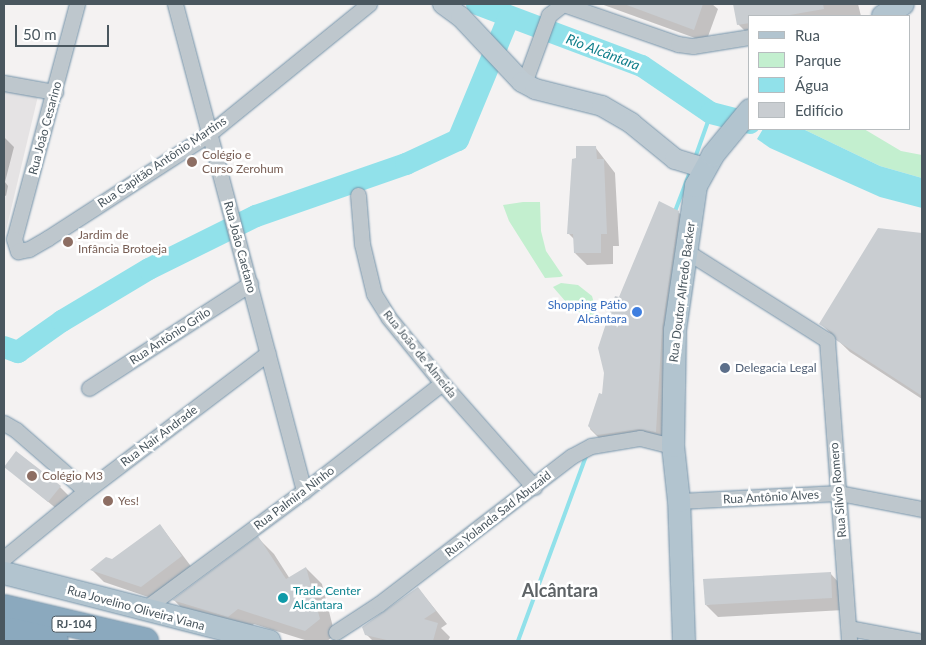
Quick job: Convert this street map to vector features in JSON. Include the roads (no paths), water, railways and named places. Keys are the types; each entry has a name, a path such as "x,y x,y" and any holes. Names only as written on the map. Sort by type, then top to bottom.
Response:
{"highway":[{"name":"RJ-104","path":"4,608 145,641"},
{"name":"RJ-104","path":"4,630 55,641"}],"main road":[{"path":"443,4 518,72 522,82 536,89 602,106 698,162"},
{"path":"885,15 903,4"},
{"name":"Rua Doutor Alfredo Backer","path":"684,641 679,501 673,446 675,330 698,162 748,112"},
{"name":"Rua Jovelino Oliveira Viana","path":"4,573 269,641"}],"street":[{"name":"Rua João Cesarino","path":"18,251 14,239 55,92 77,4"},
{"name":"Rua João Caetano","path":"175,4 304,491"},
{"name":"Rua Capitão Antônio Martins","path":"18,251 29,249 48,238 210,133 369,4"},
{"path":"518,72 548,15 564,4 678,44 693,46 748,37"},
{"path":"4,83 55,92"},
{"name":"Rua João de Almeida","path":"358,195 362,244 374,294 389,318 442,383 534,487"},
{"name":"Rua Sílvio Romero","path":"686,251 827,340 849,635"},
{"name":"Rua Antônio Grilo","path":"89,388 250,284"},
{"name":"Rua Nair Andrade","path":"4,558 86,491 268,354"},
{"name":"Rua Palmira Ninho","path":"143,610 304,491 442,383"},
{"path":"4,423 16,430 86,491"},
{"name":"Rua Yolanda Sad Abuzaid","path":"336,632 379,604 572,456 591,446 640,438 673,446"},
{"name":"Rua Antônio Alves","path":"679,501 838,494 922,509"},
{"path":"849,635 918,641"}],"water":[{"path":"762,130 805,130 880,166 922,178 922,208 880,197 770,148 757,139"}],"waterway":[{"name":"Rio Alcântara","path":"477,4 642,66 711,113 748,122"},
{"path":"4,347 18,352 62,321 149,269 256,216 406,164 458,140 509,17"},
{"path":"695,158 711,113"},
{"path":"674,214 691,169"},
{"path":"518,641 587,453"}],"place":[{"name":"Colégio e Curso Zerohum","path":"192,162"},
{"name":"Jardim de Infância Brotoeja","path":"68,242"},
{"name":"Shopping Pátio Alcântara","path":"637,312"},
{"name":"Delegacia Legal","path":"725,368"},
{"name":"Colégio M3","path":"32,476"},
{"name":"Yes!","path":"108,501"},
{"name":"Trade Center Alcântara","path":"283,598"}],"district":[{"name":"Alcântara","path":"560,590"}]}
